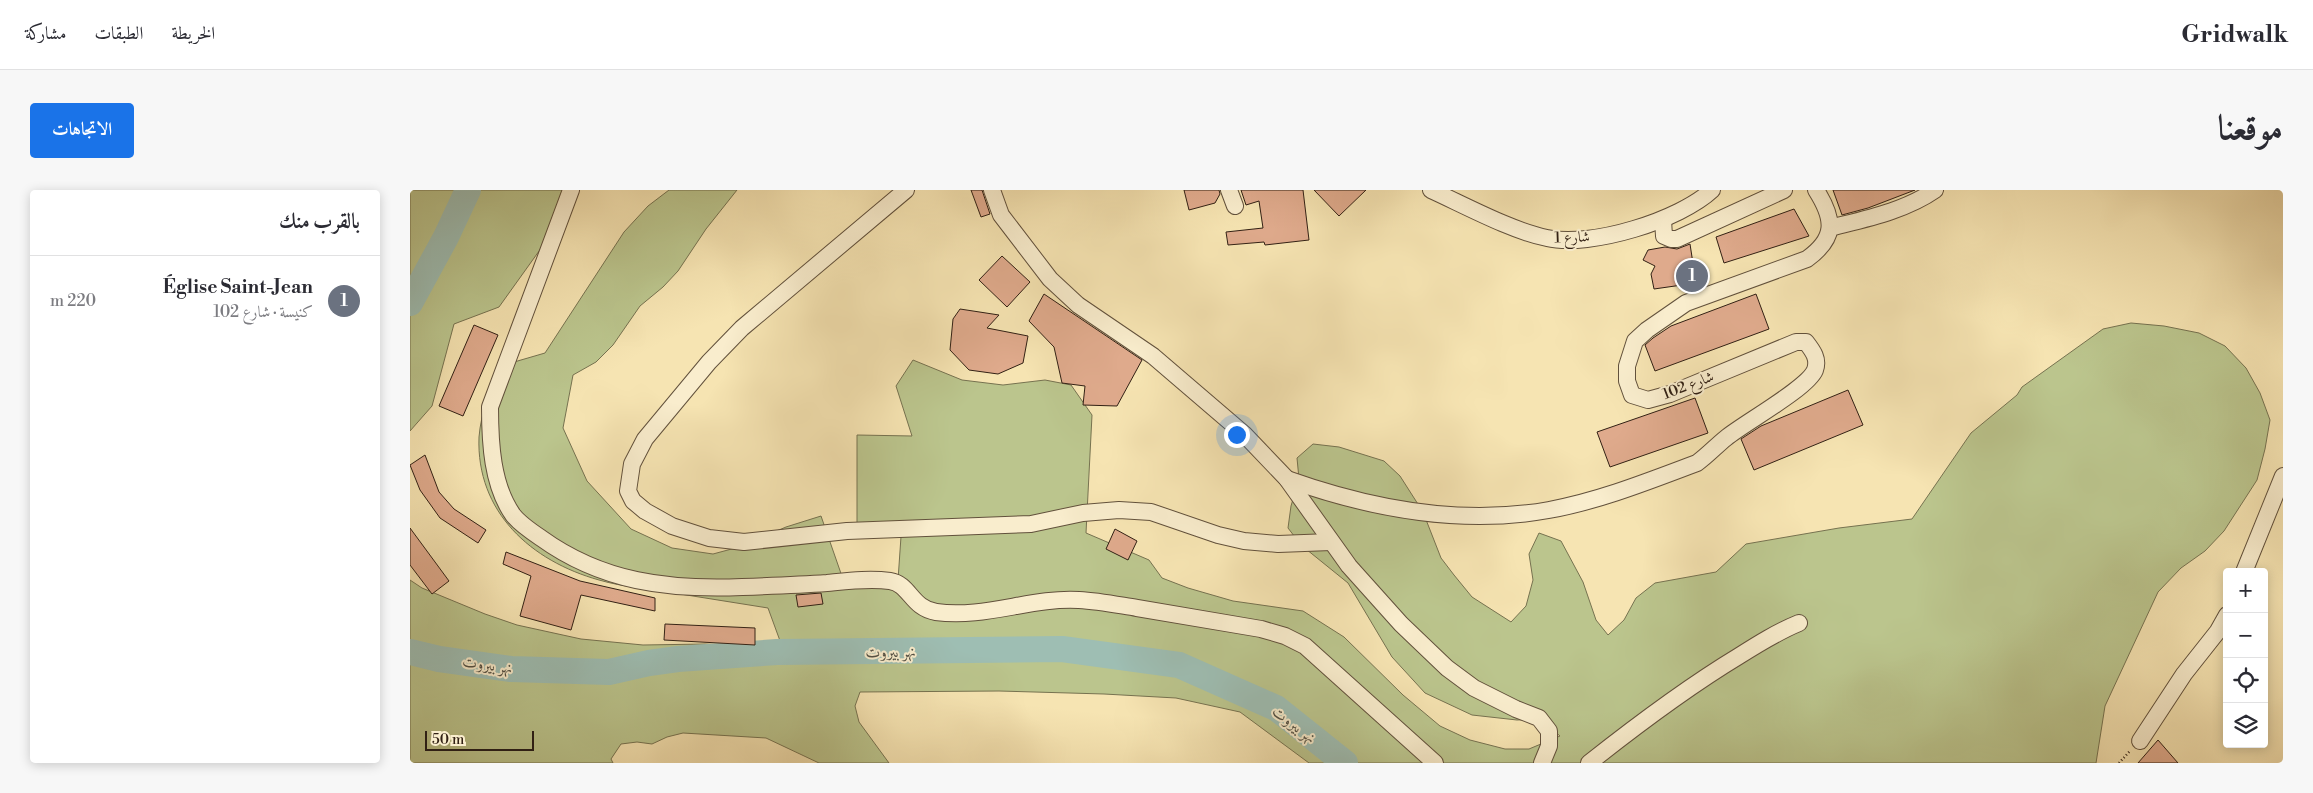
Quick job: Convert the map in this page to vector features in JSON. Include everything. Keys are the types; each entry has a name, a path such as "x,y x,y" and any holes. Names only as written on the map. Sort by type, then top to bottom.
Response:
{"street":[{"path":"571,190 490,407 490,438 497,475 504,498 514,517 558,551 626,580 670,586 740,587 864,580 892,581 904,588 914,602 923,609 937,612 963,613 1078,600 1261,629 1285,636 1305,646 1435,763"},
{"path":"906,190 742,328 709,362 645,439 632,464 628,491 634,501 645,511 672,526 709,538 744,542 846,531 1030,524 1083,513 1119,510 1151,512 1218,535 1244,541 1278,544 1331,542"},
{"path":"992,190 1001,215 1050,279 1078,305 1153,356 1244,434 1287,479 1349,566 1401,624 1447,668 1474,688 1516,710 1539,718 1549,731 1549,746 1542,763"},
{"path":"1229,190 1235,206"},
{"name":"شارع 1","path":"1431,190 1527,232 1564,240 1610,236 1664,220 1712,190"},
{"path":"1664,220 1664,236 1677,239 1784,190"},
{"path":"1816,190 1825,204 1830,228 1879,215 1913,202 1935,190"},
{"name":"شارع 102","path":"1287,479 1329,494 1374,506 1467,517 1513,514 1574,505 1661,477 1697,463 1711,454 1725,438 1782,400 1814,372 1817,362 1813,351 1806,342 1796,342 1670,394 1648,400 1632,395 1627,381 1627,366 1635,341 1647,330 1686,303 1807,259 1820,250 1829,236 1830,228"},
{"path":"2246,568 2283,476"},
{"path":"2140,740 2184,674 2223,622"},
{"path":"1588,763 1714,671 1782,630 1799,623"}],"green space":[{"path":"410,190 564,190 557,226 499,307 454,324 432,406 410,431"},
{"path":"669,190 737,190 706,229 678,271 663,287 640,306 613,345 596,362 573,375 563,428 587,481 631,529 672,548 713,554 739,547 786,527 821,516 845,585 898,580 902,522 857,524 857,435 912,436 896,386 913,360 962,380 1003,385 1045,380 1071,385 1092,415 1086,533 1149,560 1162,578 1188,588 1233,601 1303,611 1344,637 1403,695 1440,726 1470,740 1505,749 1529,749 1560,736 1540,719 1517,720 1472,715 1425,693 1392,657 1348,583 1301,545 1288,528 1291,506 1299,479 1297,458 1313,444 1339,447 1384,461 1400,476 1423,512 1441,558 1454,575 1472,597 1511,622 1526,606 1533,580 1529,554 1539,533 1561,541 1583,582 1596,620 1608,635 1624,620 1636,598 1655,583 1716,572 1746,544 1839,528 1912,519 1971,433 2017,395 2022,387 2103,329 2131,323 2164,326 2199,333 2225,346 2246,368 2260,393 2270,420 2257,480 2224,531 2205,551 2181,568 2158,592 2105,706 2096,763 1309,763 1240,712 1176,698 999,691 860,692 855,706 859,722 889,763 819,763 766,738 683,733 667,737 652,744 637,742 621,744 611,759 613,763 410,763 410,580 422,588 485,614 517,625 581,639 643,645 705,644 783,649 768,608 608,582 574,571 551,560 530,546 512,530 498,510 487,488 481,464 480,428 497,367 545,353 624,232 648,206"}],"building":[{"path":"971,190 982,190 990,214 981,217"},
{"path":"1184,190 1219,190 1220,194 1215,203 1189,210"},
{"path":"1241,190 1303,190 1309,240 1265,245 1264,242 1228,245 1226,232 1263,228 1259,201 1246,205"},
{"path":"1314,190 1366,190 1339,216"},
{"path":"1833,190 1915,190 1868,208 1842,215"},
{"path":"1794,209 1809,236 1724,263 1716,237"},
{"path":"1690,244 1696,283 1654,289 1651,274 1655,266 1643,260 1648,250 1665,247 1677,249"},
{"path":"1002,256 1030,282 1007,307 979,280"},
{"path":"1044,294 1142,360 1117,406 1083,405 1085,386 1062,383 1054,347 1029,321"},
{"path":"1756,294 1769,329 1655,371 1645,345 1653,338 1671,326"},
{"path":"960,309 999,315 987,328 1028,336 1023,363 998,374 969,370 950,350 953,319"},
{"path":"474,325 498,335 463,416 439,406"},
{"path":"1848,390 1863,425 1754,470 1741,439 1761,426"},
{"path":"1695,398 1708,433 1610,467 1597,432"},
{"path":"425,455 439,492 454,509 486,530 478,543 440,518 420,490 410,465"},
{"path":"410,528 449,581 432,594 410,565"},
{"path":"1115,529 1137,541 1128,560 1106,549"},
{"path":"506,552 580,581 655,598 655,611 581,595 571,630 520,616 531,576 503,564"},
{"path":"821,593 823,604 798,607 796,595"},
{"path":"665,624 755,628 755,645 664,640"},
{"path":"2158,740 2178,763 2138,763"}],"waterway":[{"name":"نهر بيروت","path":"410,303 446,237 468,190"},
{"name":"نهر بيروت","path":"410,652 439,659 511,669 609,672 678,659 777,652 1062,649 1179,665 1276,708 1345,763"}],"place":[{"name":"Église Saint-Jean","path":"1692,276"}]}
